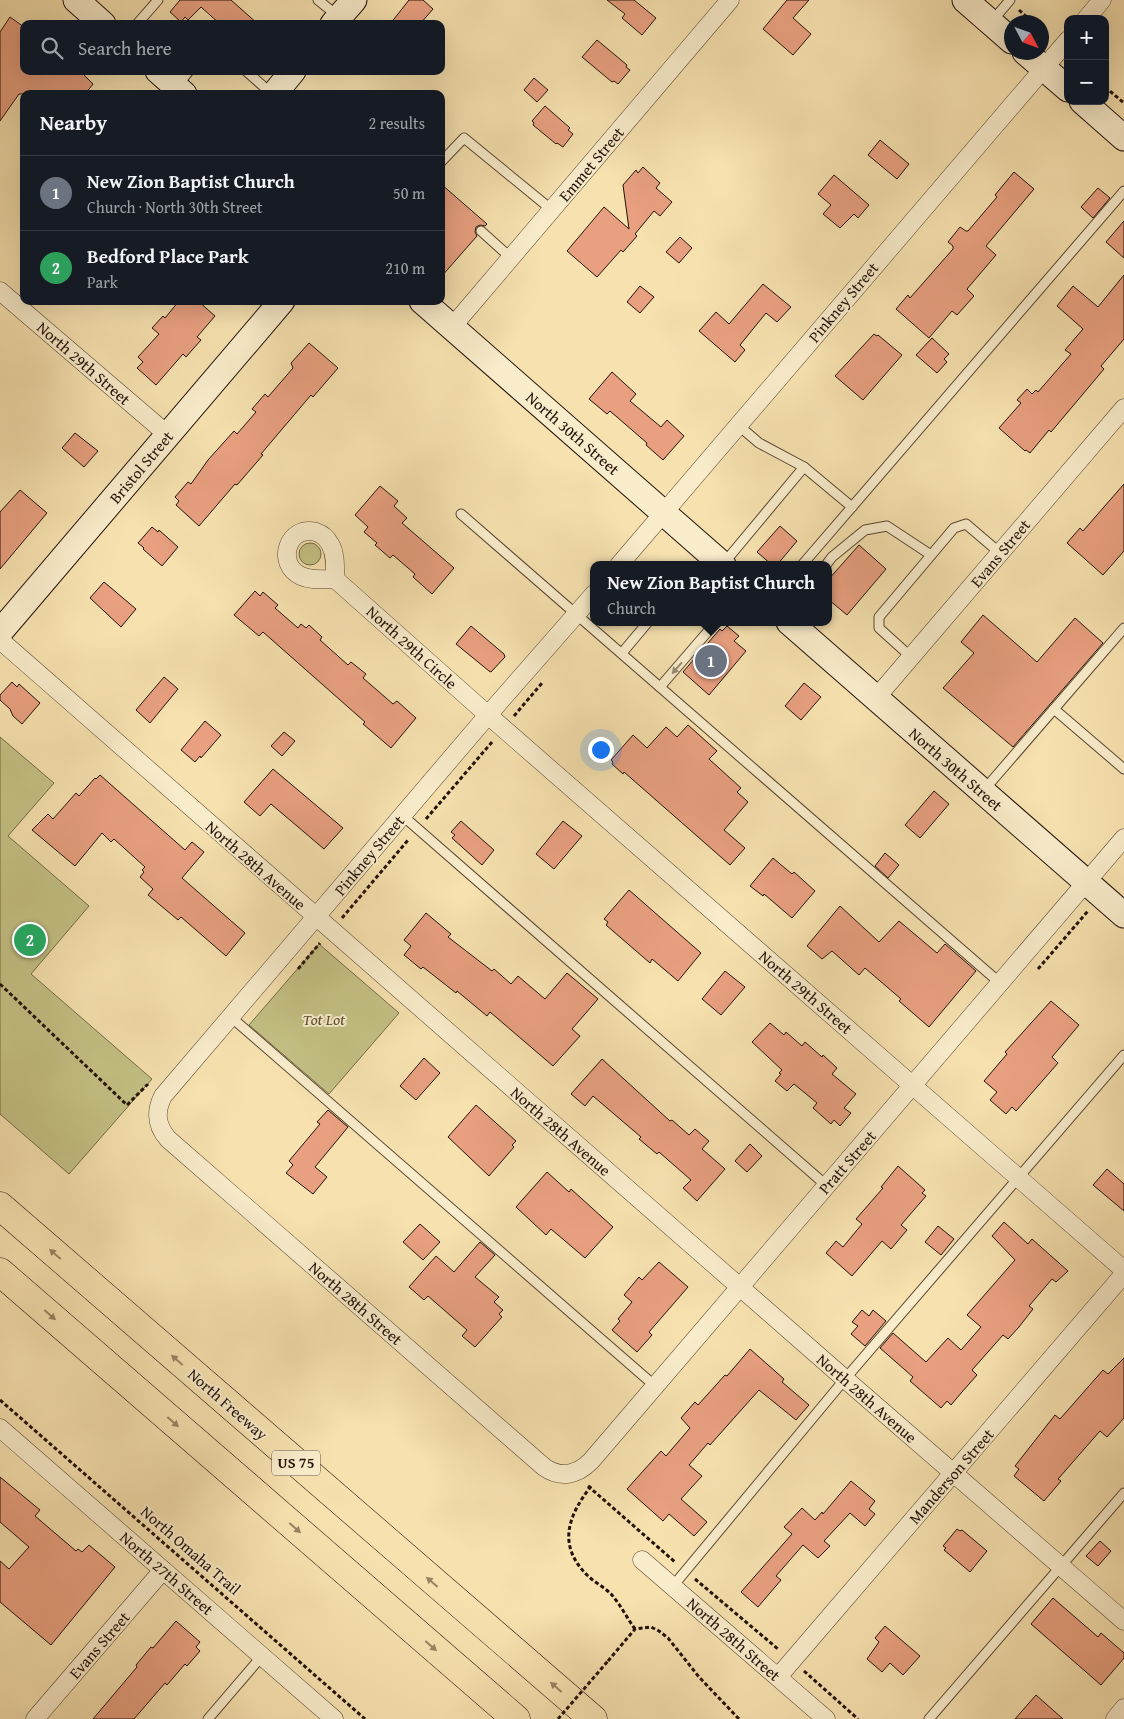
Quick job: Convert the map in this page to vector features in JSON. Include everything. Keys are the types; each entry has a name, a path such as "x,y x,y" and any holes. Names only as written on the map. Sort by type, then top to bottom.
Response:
{"highway":[{"name":"North Freeway","path":"0,1206 593,1719"},
{"path":"0,1272 516,1719"}],"main road":[{"path":"76,0 98,20"},
{"path":"965,0 1004,33"},
{"path":"1034,60 1064,86"},
{"path":"276,90 290,75"},
{"path":"1087,105 1124,138"},
{"name":"Bristol Street","path":"0,632 279,305"},
{"name":"North 30th Street","path":"427,305 715,560"},
{"name":"North 30th Street","path":"794,626 1124,915"}],"street":[{"name":"Emmet Street","path":"452,327 730,0"},
{"path":"1089,15 1102,0"},
{"name":"Pinkney Street","path":"1049,51 1064,42"},
{"name":"Pinkney Street","path":"622,561 738,425 1034,60"},
{"name":"North 29th Street","path":"0,291 168,435"},
{"name":"Evans Street","path":"876,698 1124,408"},
{"name":"North 29th Circle","path":"336,578 488,715"},
{"name":"Pinkney Street","path":"158,1121 158,1110 164,1096 488,715 590,599"},
{"name":"North 28th Avenue","path":"0,640 1124,1621"},
{"name":"North 29th Street","path":"488,715 1124,1270"},
{"name":"Pratt Street","path":"564,1475 575,1473 585,1467 1124,838"},
{"name":"North 28th Street","path":"158,1121 162,1132 168,1139 506,1434 544,1467 552,1472 564,1475"},
{"name":"Manderson Street","path":"778,1677 1124,1274"},
{"name":"North 27th Street","path":"0,1428 334,1719"},
{"name":"North 28th Street","path":"642,1560 826,1719"},
{"name":"Evans Street","path":"35,1719 163,1570"},
{"path":"1114,1719 1124,1708"}],"lane":[{"path":"140,20 158,0"},
{"path":"318,0 342,13"},
{"path":"991,22 1010,0"},
{"path":"251,75 268,90"},
{"path":"445,158 464,138 552,210"},
{"path":"805,561 1124,191"},
{"path":"481,231 511,258"},
{"path":"738,425 759,443 804,467 852,507"},
{"path":"715,560 804,467"},
{"path":"461,514 590,625"},
{"path":"911,657 879,628 879,617 954,528 966,524 1000,553"},
{"path":"829,561 865,530 887,526 931,555"},
{"path":"591,626 1000,983"},
{"path":"622,653 645,626"},
{"path":"660,687 713,626"},
{"path":"983,792 1124,628"},
{"path":"1054,709 1124,769"},
{"path":"402,816 827,1186"},
{"path":"231,1017 655,1386"},
{"path":"673,1586 845,1379 1124,1055"},
{"path":"929,1719 1124,1493"},
{"path":"208,1719 262,1656"}],"path":[{"path":"1109,90 1124,103"},
{"path":"331,930 503,728"},
{"path":"0,984 127,1105 147,1085"},
{"name":"North Omaha Trail","path":"0,1400 365,1719"},
{"path":"590,1488 576,1507 568,1528 570,1552 576,1563 588,1576 611,1594 635,1629"},
{"path":"558,1719 635,1629 651,1628 668,1638 699,1677 739,1719"},
{"path":"792,1661 858,1719"}],"green space":[{"path":"310,543 318,546 321,554 318,562 310,565 302,562 299,554 302,546"},
{"path":"0,737 54,783 8,836 89,906 31,974 152,1079 69,1174 0,1114"},
{"name":"Tot Lot","path":"319,944 399,1013 329,1094 249,1025"}],"building":[{"path":"180,0 231,0 254,20 216,20 201,7 188,20 185,17 183,20 179,20 170,12"},
{"path":"409,0 423,0 433,9 423,20 393,20"},
{"path":"607,0 634,0 656,18 642,35 622,18 625,14"},
{"path":"787,0 809,0 793,18 811,34 793,55 763,29"},
{"path":"10,17 20,24 20,75 84,75 93,84 88,90 20,90 20,94 0,121 0,32"},
{"path":"597,40 627,65 626,67 630,70 618,84 614,81 612,82 582,57"},
{"path":"534,78 548,90 537,102 524,90"},
{"path":"545,106 570,128 568,130 573,134 563,147 556,144 533,125 532,121"},
{"path":"880,140 909,164 897,179 868,155"},
{"path":"643,167 660,183 656,188 672,202 660,216 654,211 635,234 637,236 623,252 621,250 597,277 567,251 604,207 629,229 623,185 636,170 638,173"},
{"path":"1014,172 1034,189 986,246 996,255 967,289 974,296 957,315 952,311 929,338 896,309 908,295 910,298 953,249 953,246 948,242 960,227 968,231 997,197 995,195"},
{"path":"834,175 869,205 858,218 854,214 840,228 823,214 831,205 818,194"},
{"path":"445,187 487,224 476,227 475,232 477,236 445,272"},
{"path":"1098,188 1110,198 1093,218 1081,207"},
{"path":"1124,221 1124,258 1106,242"},
{"path":"680,237 692,248 679,263 666,252"},
{"path":"1124,275 1124,339 1101,366 1104,369 1051,432 1049,430 1030,453 1025,451 999,428 1021,403 1017,400 1027,389 1032,394 1036,390 1038,392 1071,354 1065,350 1083,329 1057,306 1073,286 1098,307"},
{"path":"763,284 791,307 777,322 766,313 740,345 745,350 735,362 699,331 716,312 729,324"},
{"path":"640,286 654,297 640,313 627,302"},
{"path":"176,305 203,305 215,316 197,337 201,340 186,357 183,354 156,385 137,368 143,362 138,357 159,334 152,328 163,316 165,318"},
{"path":"874,334 878,335 902,355 863,400 835,376"},
{"path":"932,338 949,354 944,359 947,362 937,373 916,355"},
{"path":"309,343 338,368 313,397 311,395 261,454 263,455 199,526 176,505 179,501 175,497 188,482 191,484 208,460 234,431 237,434 256,412 252,409 265,394 268,397 293,368 291,363"},
{"path":"612,372 636,394 630,401 661,427 667,420 684,436 663,460 646,445 647,443 610,411 607,414 589,399"},
{"path":"75,433 98,451 84,467 62,448"},
{"path":"1124,484 1124,551 1103,575 1067,543 1080,528 1083,531"},
{"path":"380,486 398,501 394,506 407,518 402,523 454,568 432,594 413,577 415,574 393,555 390,558 375,545 377,543 364,532 368,527 355,515"},
{"path":"20,490 47,513 0,569 0,512"},
{"path":"780,526 797,541 780,561 767,561 757,552"},
{"path":"152,527 158,532 159,530 178,547 162,566 138,543"},
{"path":"859,545 886,569 847,615 832,602 832,575"},
{"path":"104,582 136,609 121,627 90,598"},
{"path":"255,591 260,596 263,592 278,605 275,608 298,628 301,624 306,628 309,625 322,637 320,640 348,665 351,662 366,674 363,678 393,704 397,701 416,718 391,748 363,724 365,722 263,632 259,636 234,615"},
{"path":"983,615 1037,662 1075,618 1103,643 1013,747 943,688 974,653 961,642"},
{"path":"471,626 504,654 505,657 491,672 456,644"},
{"path":"727,626 739,636 734,641 746,651 709,695 683,672 720,629 722,631"},
{"path":"164,677 178,689 150,723 136,710"},
{"path":"12,682 17,687 19,684 40,703 22,724 0,700 0,695"},
{"path":"804,683 821,697 801,720 785,706"},
{"path":"205,721 221,735 201,758 200,756 195,762 181,750"},
{"path":"688,725 717,751 709,759 741,788 737,792 748,802 724,830 745,848 730,865 624,772 623,774 612,764 611,760 633,735 647,748 666,727 677,737"},
{"path":"284,732 295,741 282,756 271,746"},
{"path":"273,769 343,828 324,849 271,804 260,816 244,802"},
{"path":"100,775 185,850 192,842 204,852 182,878 245,933 226,956 181,917 178,920 148,895 153,889 140,877 145,867 114,839 111,842 102,833 75,866 32,830 48,814 53,819 76,793 79,796"},
{"path":"934,791 949,804 920,838 905,825"},
{"path":"461,821 494,850 482,865 452,838 455,835 451,832"},
{"path":"563,821 582,836 554,869 536,854"},
{"path":"885,853 899,865 888,878 875,866"},
{"path":"773,858 792,874 794,872 815,891 792,918 764,894 763,896 750,886"},
{"path":"629,890 701,953 678,981 652,959 650,963 606,925 608,922 604,919"},
{"path":"840,906 879,942 899,921 937,953 945,944 976,971 929,1027 899,1001 901,999 865,968 859,975 832,951 822,959 807,946"},
{"path":"426,913 451,934 448,937 492,971 494,969 511,984 518,976 545,999 567,973 598,999 572,1029 580,1036 553,1066 490,1012 487,1016 457,991 456,993 423,967 421,969 404,955 411,946 404,940"},
{"path":"725,971 745,987 721,1015 702,999"},
{"path":"1051,1001 1079,1025 1052,1057 1058,1063 1016,1111 1012,1107 1006,1114 990,1100 997,1092 984,1081 1007,1054 1005,1052"},
{"path":"770,1023 784,1035 786,1032 802,1046 805,1042 822,1057 823,1055 837,1068 832,1074 856,1094 844,1108 851,1113 840,1126 834,1120 831,1124 813,1108 817,1103 794,1084 787,1091 775,1081 782,1070 752,1042"},
{"path":"424,1058 440,1073 416,1100 400,1086"},
{"path":"602,1059 670,1121 672,1120 689,1135 695,1129 709,1141 702,1149 725,1169 697,1201 683,1188 691,1180 659,1152 657,1154 639,1139 641,1137 593,1096 585,1106 571,1094"},
{"path":"476,1105 516,1141 512,1145 514,1147 489,1176 448,1137"},
{"path":"328,1110 348,1127 315,1167 327,1177 313,1194 286,1173 293,1165 289,1161 320,1124 317,1122"},
{"path":"750,1144 762,1156 747,1172 735,1161"},
{"path":"898,1166 925,1190 922,1193 926,1196 901,1225 907,1230 891,1249 882,1241 852,1276 826,1253 836,1241 843,1247 862,1224 856,1219 883,1188 881,1187"},
{"path":"1107,1169 1124,1184 1124,1211 1093,1185"},
{"path":"547,1172 569,1192 571,1189 613,1227 585,1258 551,1229 546,1235 516,1207"},
{"path":"1004,1222 1028,1244 1032,1239 1068,1271 1056,1282 1052,1279 1029,1306 1033,1309 1019,1327 1008,1339 1003,1335 972,1370 977,1375 951,1405 947,1401 941,1408 910,1381 913,1377 880,1348 893,1333 926,1362 948,1338 961,1350 981,1327 967,1315 1015,1260 992,1236"},
{"path":"420,1224 440,1242 423,1260 403,1242"},
{"path":"938,1226 954,1239 941,1255 925,1242"},
{"path":"480,1242 495,1255 475,1277 499,1297 494,1302 503,1310 499,1314 502,1317 475,1347 462,1336 467,1330 428,1296 424,1300 409,1287 436,1256 454,1272"},
{"path":"659,1262 688,1287 649,1332 652,1335 637,1352 612,1330 620,1321 618,1319 632,1302 624,1295 639,1277 642,1280"},
{"path":"862,1310 869,1316 873,1310 886,1321 865,1346 851,1334 858,1326 852,1322"},
{"path":"750,1349 784,1379 782,1382 809,1405 796,1420 759,1390 710,1445 708,1443 689,1465 702,1476 681,1499 707,1522 694,1536 669,1514 663,1521 627,1489 661,1451 666,1456 690,1428 681,1418 695,1402 698,1405 725,1375 727,1376"},
{"path":"1124,1358 1124,1418 1107,1437 1100,1431 1058,1479 1061,1481 1044,1501 1014,1476 1019,1469 1015,1466 1055,1415 1060,1419 1103,1370 1108,1374"},
{"path":"0,1477 40,1510 35,1516 76,1551 78,1549 82,1552 89,1545 115,1567 51,1645 0,1602 0,1561 9,1569 29,1547 0,1522"},
{"path":"851,1481 875,1501 869,1509 875,1514 865,1526 850,1513 824,1541 830,1546 818,1558 803,1545 776,1576 781,1580 758,1607 741,1592 792,1534 784,1527 802,1508 815,1520 822,1512 823,1514"},
{"path":"957,1529 962,1530 987,1551 970,1572 944,1550 946,1548 943,1546"},
{"path":"1100,1541 1111,1551 1098,1566 1086,1556"},
{"path":"1053,1598 1098,1637 1101,1633 1124,1653 1124,1658 1101,1685 1031,1624"},
{"path":"176,1621 200,1642 196,1647 200,1651 187,1666 185,1664 167,1685 165,1683 134,1719 93,1719 137,1667 136,1665 151,1647 153,1648"},
{"path":"885,1626 920,1656 903,1675 890,1663 882,1672 867,1659 879,1642 875,1638"},
{"path":"1036,1695 1063,1719 1015,1719"}],"place":[{"name":"New Zion Baptist Church","path":"711,661"},
{"name":"Bedford Place Park","path":"30,940"}]}
